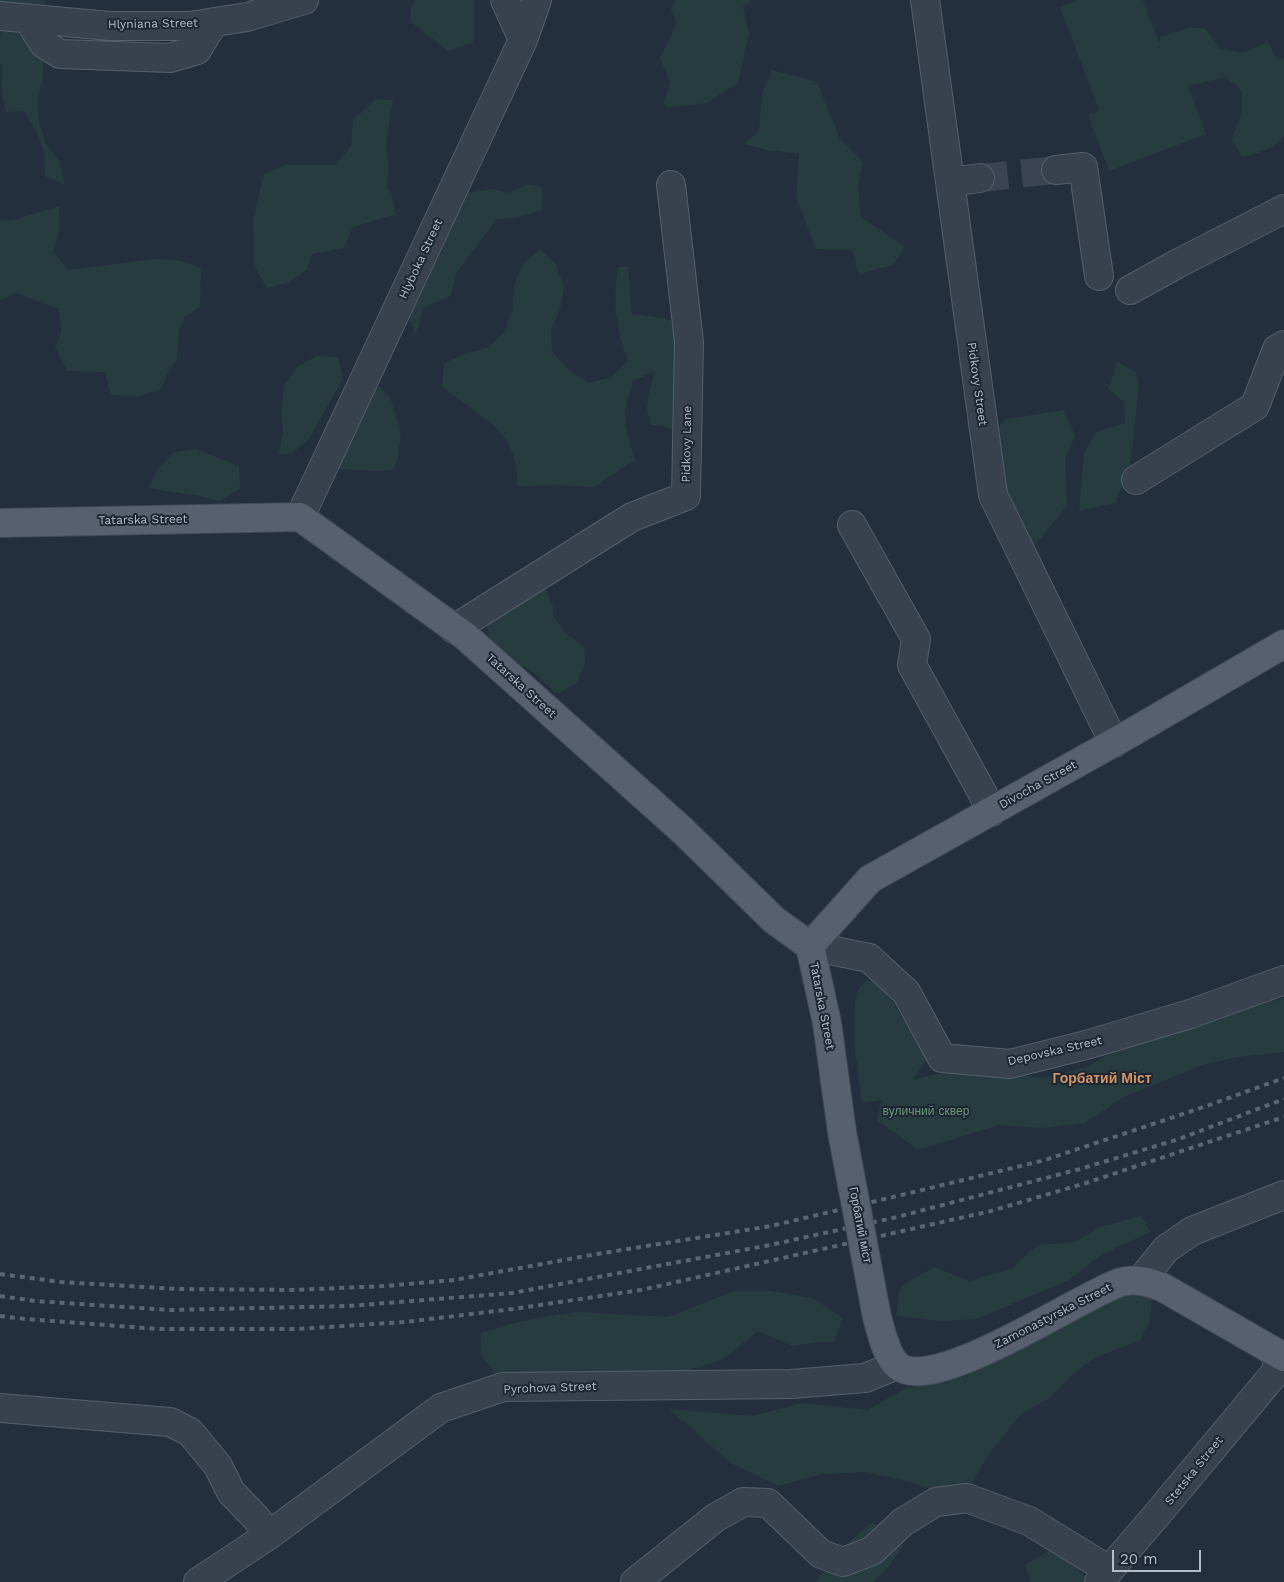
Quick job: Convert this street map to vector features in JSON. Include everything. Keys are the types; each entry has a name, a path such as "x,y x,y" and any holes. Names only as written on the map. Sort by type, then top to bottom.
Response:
{"main road":[{"name":"Tatarska Street","path":"0,523 300,517 465,636 682,830 774,920 810,946 827,1022 842,1132"},
{"name":"Divocha Street","path":"810,946 870,879 1114,743 1284,644"},
{"name":"Горбатий міст","path":"842,1132 877,1317 888,1352 897,1365"},
{"path":"1141,1280 1162,1287 1282,1356"},
{"name":"Zamonastyrska Street","path":"897,1365 910,1371 921,1371 944,1366 978,1354 1122,1282 1141,1280"}],"street":[{"name":"Hlyniana Street","path":"0,16 109,26 190,26 247,17 304,0"},
{"path":"505,0 523,40"},
{"name":"Hlyboka Street","path":"300,517 523,40 537,0"},
{"name":"Pidkovy Street","path":"925,0 993,495 1114,743"},
{"path":"28,19 44,44 60,54 170,58 179,61 197,50 214,22"},
{"path":"1056,170 1084,167 1099,276"},
{"path":"950,182 980,178"},
{"name":"Pidkovy Lane","path":"454,629 632,518 686,496 689,342 671,184"},
{"path":"1130,290 1284,209"},
{"path":"1136,480 1255,406 1277,349 1284,345"},
{"path":"852,525 916,639 912,665 991,812"},
{"name":"Depovska Street","path":"810,946 869,958 906,992 942,1058 1010,1064 1086,1045 1190,1014 1284,980"},
{"path":"1141,1280 1166,1249 1192,1231 1284,1195"},
{"name":"Stetska Street","path":"1104,1576 1274,1373 1282,1356"},
{"name":"Pyrohova Street","path":"198,1582 269,1535 440,1408 502,1387 791,1384 865,1378 897,1365"},
{"path":"0,1408 170,1422 190,1432 218,1466 231,1492 256,1518 269,1535"},
{"path":"842,1582 903,1522 936,1502 967,1498 1029,1521 1104,1576"},
{"path":"635,1582 715,1518 743,1502 768,1503 822,1554 842,1562 872,1551"}],"green space":[{"path":"0,0 45,0 44,5 30,9 0,7"},
{"path":"415,0 474,0 474,42 448,51 410,21 411,8"},
{"path":"675,0 752,0 743,7 749,34 738,83 707,103 667,107 664,105 670,82 660,58 677,23 671,10"},
{"path":"1078,0 1143,0 1159,43 1161,37 1188,28 1205,28 1220,48 1242,53 1268,42 1276,57 1284,59 1284,136 1270,148 1242,157 1231,139 1242,113 1242,91 1226,77 1188,86 1206,134 1109,171 1088,115 1099,110 1060,7"},
{"path":"6,28 28,37 43,54 43,76 38,98 39,122 46,144 60,163 65,185 45,176 44,152 36,131 24,111 6,112 1,88 0,36"},
{"path":"772,70 817,82 840,139 863,162 858,184 861,217 905,247 893,265 859,274 852,250 816,249 796,197 799,154 767,150 744,144 759,131 762,94"},
{"path":"376,99 393,100 386,144 389,168 387,188 391,192 396,214 353,227 344,248 312,254 307,270 289,282 267,288 254,266 253,220 264,174 286,165 335,165 351,146 353,120"},
{"path":"528,184 543,187 542,210 516,218 497,219 456,273 451,296 423,308 416,336 406,308 439,220 468,193 493,189 509,193"},
{"path":"59,206 60,229 53,251 68,270 155,259 179,261 201,268 200,307 185,317 179,329 177,359 170,368 161,389 140,396 111,395 105,372 67,371 55,347 61,332 59,309 16,293 0,300 0,221 13,220"},
{"path":"540,249 556,265 564,287 560,309 551,330 552,352 569,370 589,383 612,377 628,361 616,315 618,267 628,267 632,314 664,318 680,325 674,431 664,426 651,425 646,408 654,372 633,381 625,409 626,428 635,460 594,487 560,485 518,486 516,465 504,436 483,417 442,386 444,363 465,354 487,348 504,333 512,311 514,287 522,265"},
{"path":"316,356 338,357 343,379 309,439 291,454 279,454 283,432 281,410 284,387 296,368"},
{"path":"1117,362 1136,372 1139,386 1130,469 1115,503 1079,511 1084,453 1096,432 1125,423 1124,402 1108,389"},
{"path":"363,384 380,387 390,397 401,433 398,459 393,470 337,469"},
{"path":"1064,410 1075,436 1065,459 1067,506 1030,551 985,439 1007,419"},
{"path":"196,449 239,466 240,489 220,501 148,488 159,468 174,452"},
{"path":"544,586 553,606 553,615 566,633 584,647 585,662 577,683 557,694 528,668 507,660 489,645 488,622"},
{"name":"вуличний сквер","path":"866,981 877,981 927,1059 913,1080 931,1075 986,1070 1045,1078 1087,1067 1130,1041 1251,1004 1284,999 1284,1052 1239,1057 1205,1064 1124,1097 1085,1123 1043,1128 999,1125 918,1150 877,1120 882,1100 862,1103 855,1050 855,1001 859,988"},
{"path":"1141,1216 1151,1232 1101,1255 1069,1280 977,1319 940,1321 896,1316 900,1289 910,1280 935,1267 969,1281 1013,1268 1037,1245 1075,1242 1100,1227"},
{"path":"1132,1287 1152,1300 1150,1321 1140,1340 1097,1357 1074,1373 1048,1399 1022,1413 988,1455 972,1483 946,1494 909,1482 867,1472 822,1474 778,1486 731,1463 669,1409 752,1416 802,1403 868,1410 906,1388 963,1377"},
{"path":"734,1291 771,1291 813,1298 843,1318 834,1342 817,1342 792,1346 758,1331 722,1360 682,1372 497,1375 480,1354 481,1333 514,1323 577,1312 668,1317"},
{"path":"871,1523 903,1530 903,1545 889,1566 873,1582 815,1582 848,1543"},
{"path":"1048,1551 1067,1560 1086,1577 1085,1582 1031,1582 1025,1565"}],"tunnel":[{"path":"980,178 1056,170"}],"railway":[{"path":"0,1274 61,1282 178,1289 293,1290 385,1286 454,1280 597,1254 771,1226 914,1192 1045,1160 1284,1078"},
{"path":"0,1296 35,1301 170,1310 349,1306 512,1293 770,1245 893,1218 1080,1169 1179,1139 1284,1099"},
{"path":"0,1316 158,1329 297,1329 405,1322 513,1309 641,1290 991,1211 1086,1183 1284,1117"}],"district":[{"name":"Горбатий Міст","path":"1102,1079"}]}
